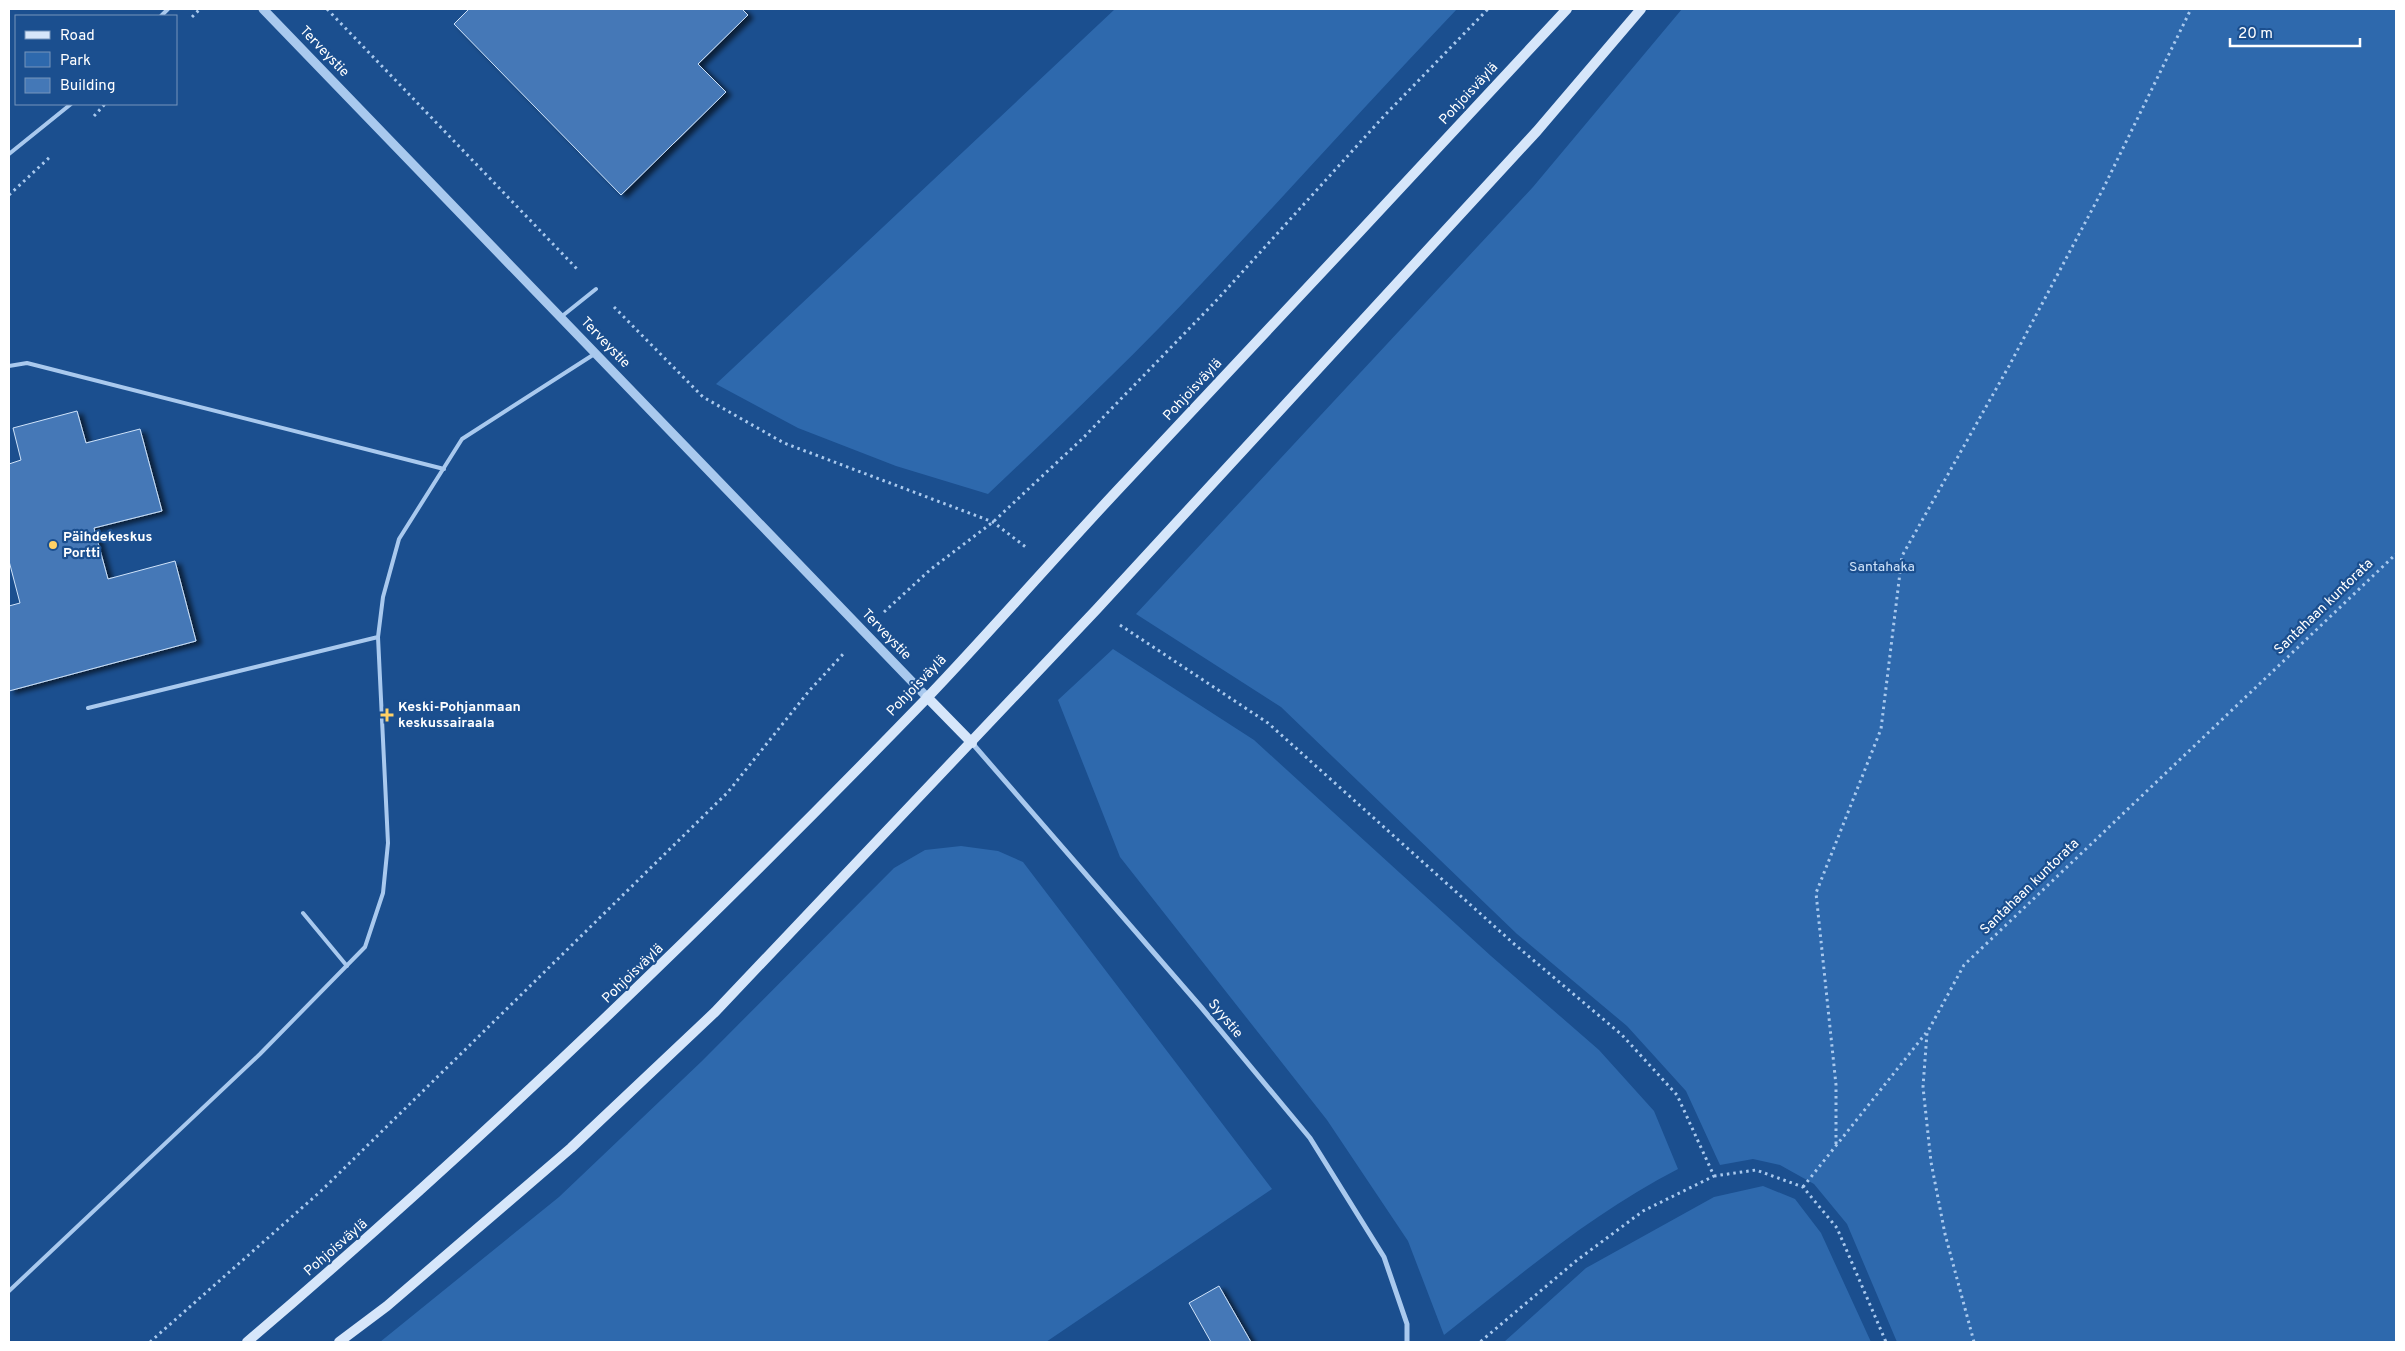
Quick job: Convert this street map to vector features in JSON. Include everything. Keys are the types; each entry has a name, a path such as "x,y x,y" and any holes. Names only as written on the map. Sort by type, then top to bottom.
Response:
{"main road":[{"name":"Pohjoisväylä","path":"247,1342 366,1241 543,1080 663,965 927,697 1567,9"},
{"path":"339,1342 387,1306 585,1135 715,1012 1096,610 1537,131 1641,9"},
{"path":"927,697 972,743"}],"street":[{"name":"Terveystie","path":"263,9 927,697"},
{"name":"Syystie","path":"972,743 1194,1000 1310,1138 1384,1257 1407,1324 1407,1342"}],"lane":[{"path":"9,154 70,105"},
{"path":"561,318 596,289"},
{"path":"9,1291 260,1054 365,947 384,893 388,843 378,637 383,597 399,539 462,439 596,354"},
{"path":"9,366 27,363 444,469"},
{"path":"88,708 378,637"},
{"path":"303,913 346,966"}],"path":[{"path":"327,9 596,289 703,397 784,443 993,522 1049,564"},
{"path":"150,1342 321,1191 728,792 809,691 864,631 931,569 993,522 1082,439 1215,302 1384,116 1488,9"},
{"path":"1836,1144 1836,1085 1816,893 1881,729 1902,556 2010,366 2103,189 2192,9"},
{"name":"Santahaan kuntorata","path":"1974,1342 1945,1234 1931,1162 1923,1086 1927,1033 1964,966 2396,554"},
{"path":"1096,610 1268,723 1512,943 1622,1035 1677,1095 1714,1176"},
{"path":"1803,1187 1927,1033"},
{"path":"1480,1342 1576,1261 1643,1211 1714,1176 1756,1170 1803,1187 1838,1228 1886,1342"}],"green space":[{"path":"1115,9 1457,9 1151,337 988,494 896,466 798,428 716,384"},
{"name":"Santahaka","path":"1682,9 2396,9 2396,1342 1897,1342 1847,1224 1814,1184 1780,1165 1753,1159 1720,1165 1686,1091 1627,1026 1517,934 1281,707 1136,614 1533,187"},
{"path":"1113,649 1254,740 1491,956 1599,1050 1654,1111 1678,1169 1646,1186 1586,1225 1528,1268 1444,1335 1408,1241 1327,1120 1120,857 1058,700"},
{"path":"961,846 998,851 1023,862 1272,1189 1046,1342 380,1342 559,1197 702,1061 894,868 925,850"},
{"path":"1763,1186 1795,1199 1821,1233 1871,1342 1504,1342 1586,1268 1714,1197"}],"building":[{"path":"469,9 742,9 748,15 698,64 726,92 621,195 454,24"},
{"name":"Päihdekeskus Portti","path":"77,411 86,443 140,429 162,511 94,528 108,579 175,561 196,641 9,691 9,606 20,603 9,561 9,464 21,460 13,428"},
{"path":"1219,1286 1251,1342 1211,1342 1189,1303"}],"place":[{"name":"Päihdekeskus Portti","path":"53,545"},
{"name":"Keski-Pohjanmaan keskussairaala","path":"387,715"}]}
